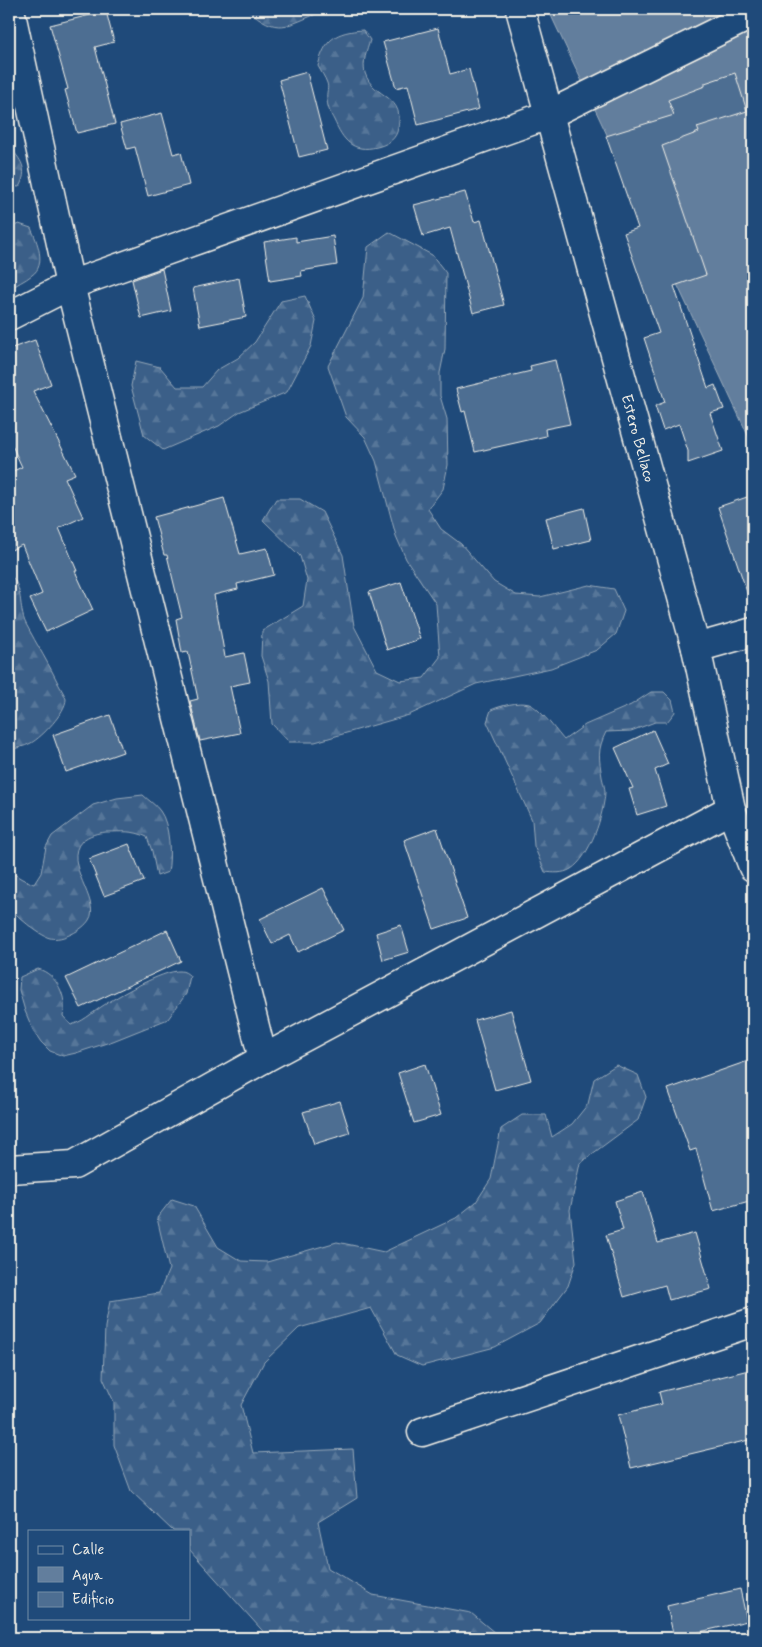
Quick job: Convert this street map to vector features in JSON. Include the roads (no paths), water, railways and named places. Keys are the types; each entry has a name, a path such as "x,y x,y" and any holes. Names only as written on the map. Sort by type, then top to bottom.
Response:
{"street":[{"path":"10,9 70,285 263,1059"},
{"name":"Estero Bellaco","path":"520,9 696,648 731,809 753,867"},
{"path":"9,316 70,285 548,115 753,14"},
{"path":"696,648 753,632"},
{"path":"9,1169 74,1165 263,1059 731,809"},
{"path":"422,1432 753,1322"}],"water":[{"path":"548,9 753,9 753,446"}]}
